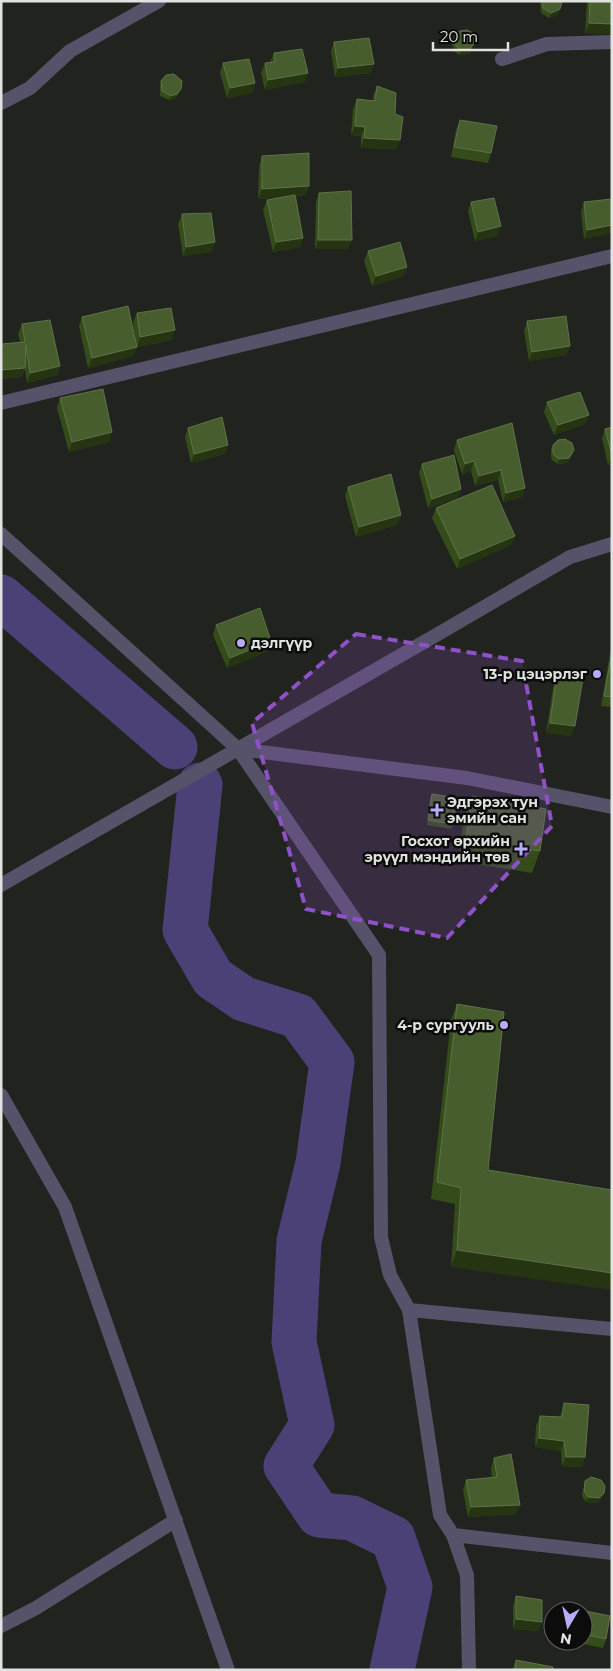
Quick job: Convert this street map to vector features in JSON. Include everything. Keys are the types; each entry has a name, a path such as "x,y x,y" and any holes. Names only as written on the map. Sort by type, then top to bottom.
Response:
{"street":[{"path":"1,103 30,88 70,51 159,1"},
{"path":"502,59 547,44 612,42"},
{"path":"1,403 612,256"},
{"path":"1,534 238,749 379,955 381,1236 390,1275 408,1310 440,1515 453,1535 466,1575 469,1670"},
{"path":"1,885 570,556 612,544"},
{"path":"238,749 467,778 612,807"},
{"path":"1,1095 65,1208 228,1670"},
{"path":"408,1310 612,1329"},
{"path":"1,1626 36,1608 176,1520"},
{"path":"453,1535 612,1553"}],"highlighted area":[{"path":"356,634 522,661 552,826 447,938 306,909 252,723"}],"building":[{"path":"542,1 562,2 560,9 551,13 543,8"},
{"path":"590,1 612,1 612,24 589,23"},
{"path":"467,30 473,33 476,40 470,49 461,50 456,46 454,39 457,33"},
{"path":"369,38 374,64 338,68 334,42"},
{"path":"302,49 308,73 268,80 265,63 275,62 274,53"},
{"path":"249,59 255,83 230,88 223,63"},
{"path":"174,74 182,81 181,89 177,94 171,96 162,91 161,81 166,75"},
{"path":"377,86 396,93 395,114 403,117 400,140 364,138 365,127 355,126 357,99 375,101"},
{"path":"460,120 497,126 491,153 454,147"},
{"path":"309,153 309,186 262,189 262,156"},
{"path":"351,191 352,240 318,240 319,193"},
{"path":"295,195 303,238 276,242 267,200"},
{"path":"494,198 501,226 478,232 471,202"},
{"path":"612,199 612,225 587,230 584,202"},
{"path":"211,213 215,242 186,247 182,214"},
{"path":"400,242 407,267 376,276 368,251"},
{"path":"128,306 137,347 92,358 82,317"},
{"path":"171,308 175,330 140,337 137,313"},
{"path":"566,316 570,346 532,352 527,321"},
{"path":"50,320 60,366 30,373 26,345 25,368 1,370 1,344 25,342 22,324"},
{"path":"103,389 112,432 72,442 60,398"},
{"path":"580,392 589,415 558,425 547,402"},
{"path":"222,417 228,445 194,454 188,428"},
{"path":"512,423 525,488 506,493 501,470 479,476 474,461 465,464 457,440"},
{"path":"612,427 612,455 605,429"},
{"path":"565,439 572,443 574,450 569,458 559,459 553,453 553,445 558,440"},
{"path":"454,455 461,489 432,499 422,464"},
{"path":"391,474 401,515 359,527 348,487"},
{"path":"492,485 515,536 460,559 436,508"},
{"name":"дэлгүүр","path":"260,608 271,641 230,658 216,625"},
{"path":"612,652 612,697 604,696"},
{"path":"557,673 583,678 575,726 550,723"},
{"path":"432,794 457,798 453,824 428,820"},
{"path":"472,796 546,809 540,851 466,840"},
{"path":"457,1004 504,1012 488,1170 612,1190 612,1273 457,1250 461,1188 437,1182"},
{"path":"564,1403 589,1405 585,1457 566,1457 564,1441 539,1438 540,1416 562,1417"},
{"path":"511,1454 520,1505 471,1507 466,1480 497,1477 494,1458"},
{"path":"591,1477 601,1480 605,1486 604,1493 599,1498 588,1497 584,1491 585,1481"},
{"path":"516,1596 542,1600 542,1622 516,1619"},
{"path":"593,1613 610,1616 606,1639 593,1636"},
{"path":"516,1660 553,1667 553,1670 515,1670"}],"waterway":[{"path":"1,597 175,747"},
{"path":"200,785 185,930 213,978 244,999 298,1016 332,1062 318,1163 299,1241 294,1342 312,1425 286,1466 319,1515 352,1518 393,1538 410,1587 392,1670"}],"place":[{"name":"дэлгүүр","path":"241,643"},
{"name":"13-р цэцэрлэг","path":"597,674"},
{"name":"Эдгэрэх тун эмийн сан","path":"437,810"},
{"name":"Госхот өрхийн эрүүл мэндийн төв","path":"521,849"},
{"name":"4-р сургууль","path":"504,1025"}]}
